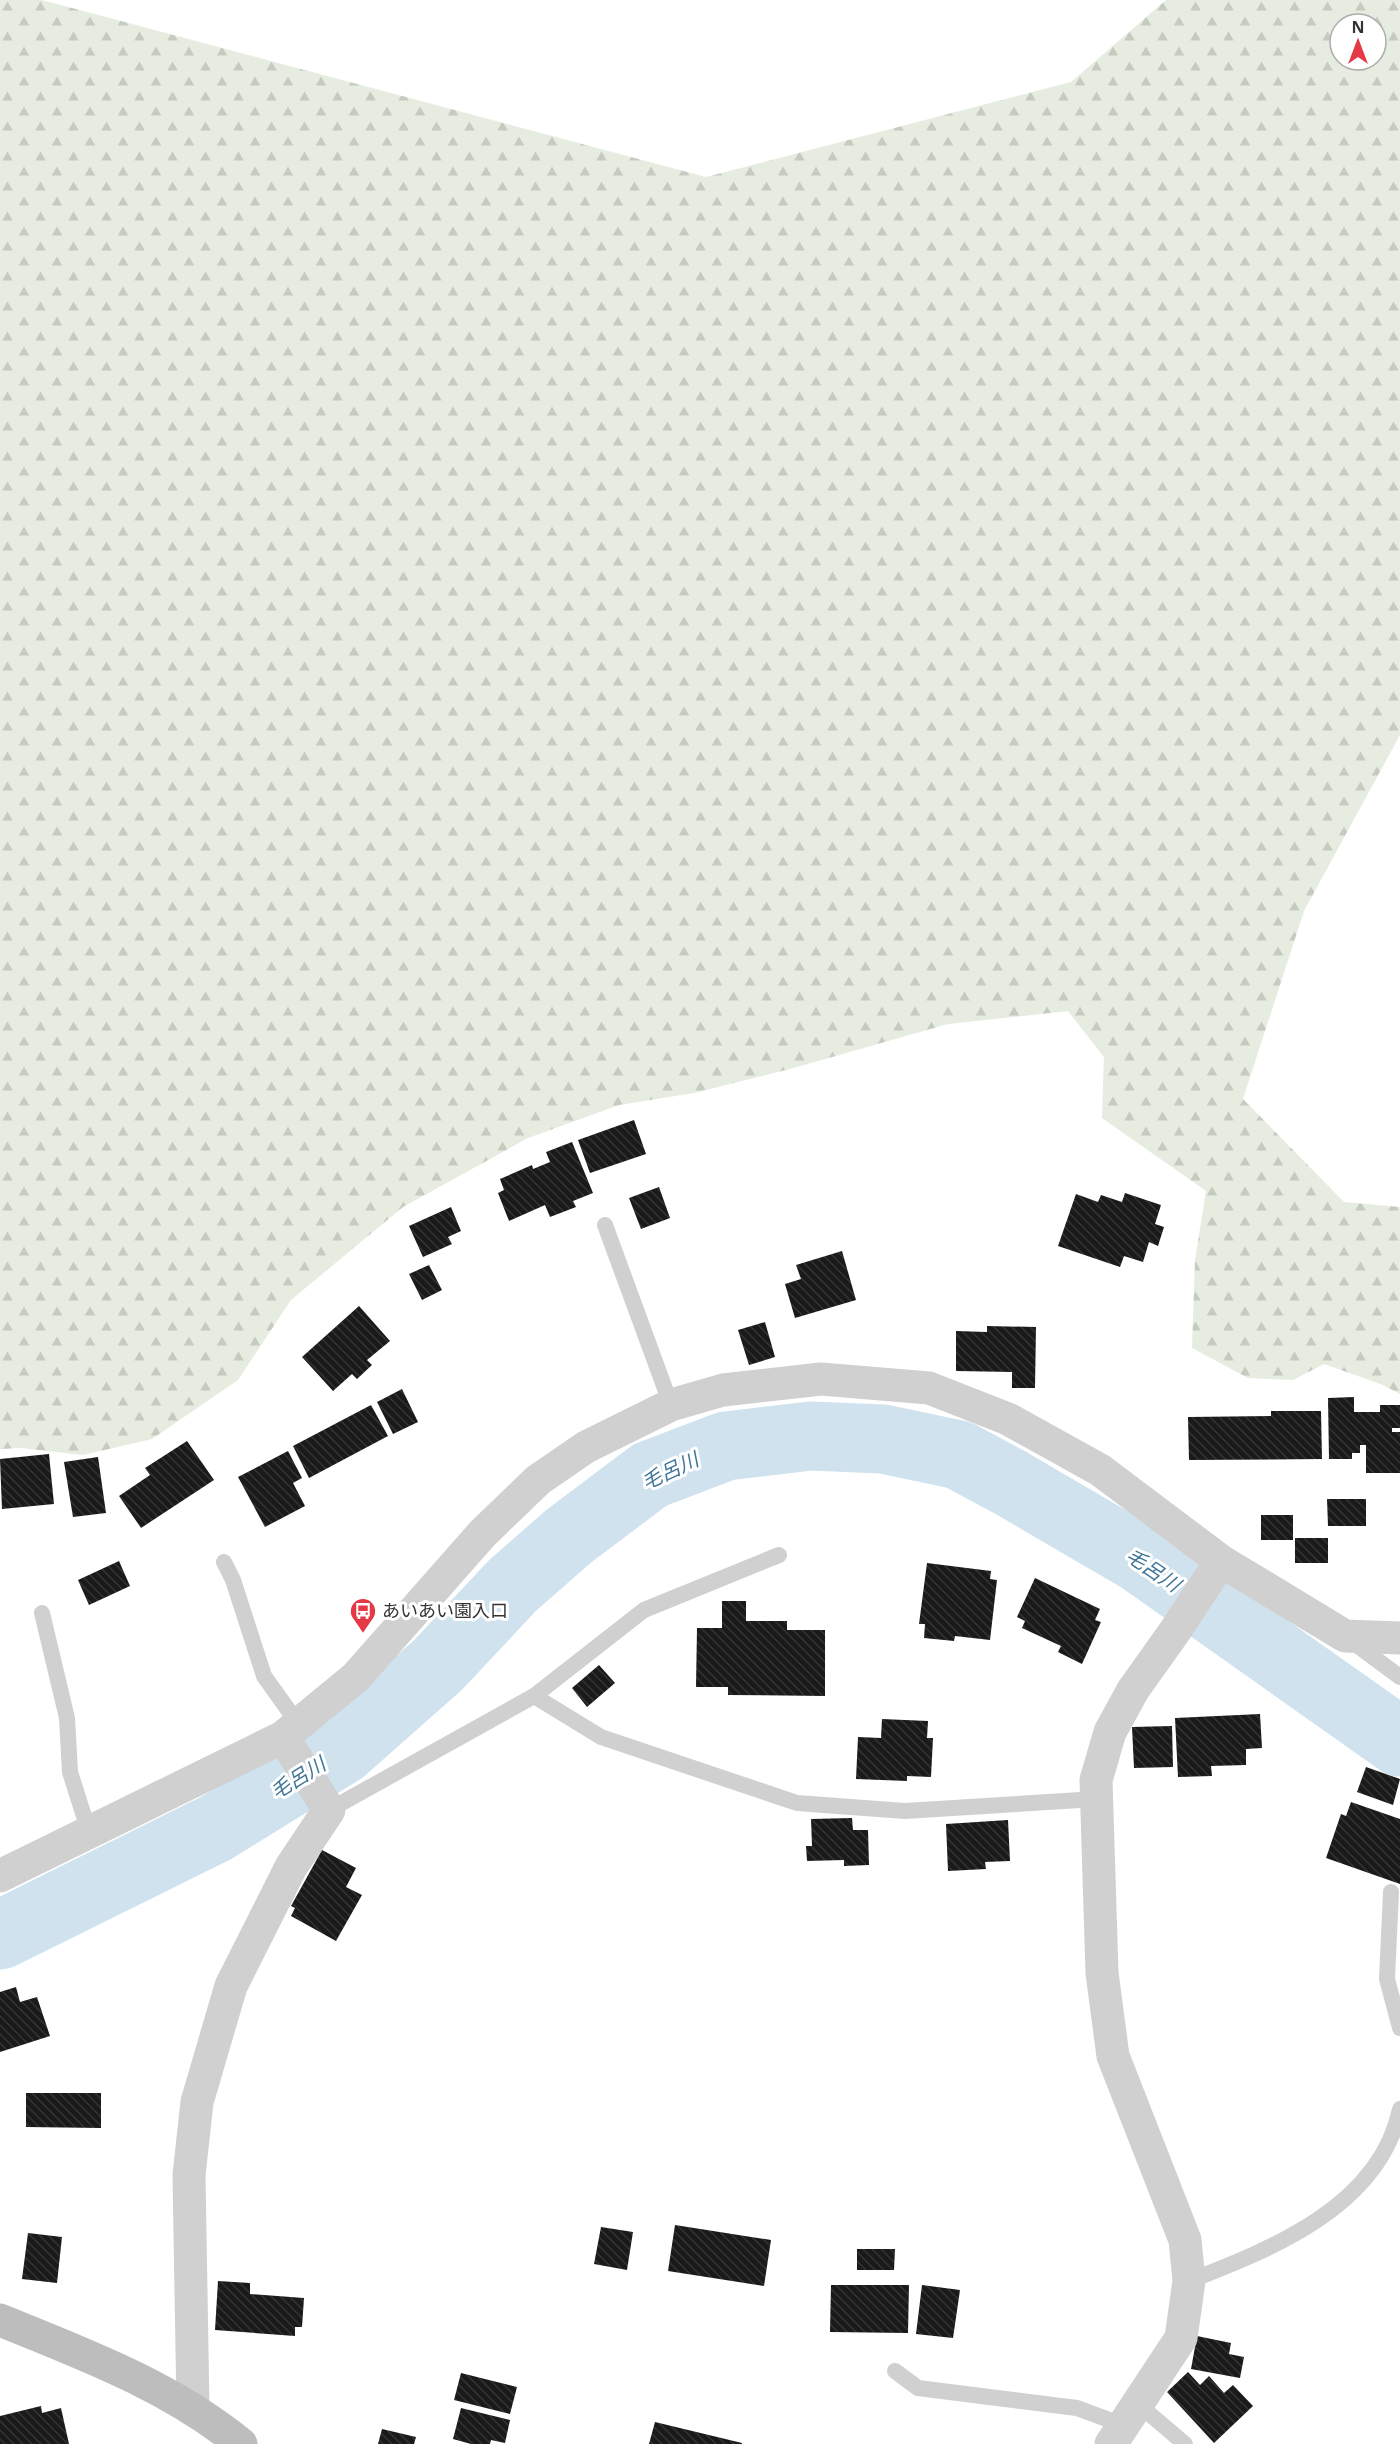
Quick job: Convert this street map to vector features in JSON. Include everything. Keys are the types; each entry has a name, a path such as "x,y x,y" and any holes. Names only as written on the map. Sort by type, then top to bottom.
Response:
{"street":[{"path":"0,1876 291,1737 356,1677 482,1534 538,1480 586,1447 671,1405 723,1390 821,1379 930,1388 1008,1419 1100,1470 1215,1570 1345,1636 1400,1638"},
{"path":"1124,2425 1180,2338 1189,2281 1185,2240 1113,2056 1102,1973 1096,1780 1110,1732 1133,1690 1215,1570"},
{"path":"192,2408 189,2175 197,2102 231,1986 291,1867 327,1806 291,1737"},
{"path":"0,2320 142,2380 192,2408 241,2444"}],"lane":[{"path":"605,1225 671,1405"},
{"path":"327,1806 534,1696 644,1610 778,1555"},
{"path":"224,1562 234,1580 264,1676 291,1737"},
{"path":"42,1613 67,1718 70,1772 89,1832"},
{"path":"1345,1636 1400,1677"},
{"path":"534,1696 601,1737 797,1803 905,1811 1096,1799"},
{"path":"1390,1892 1387,1979 1400,2028"},
{"path":"1189,2281 1259,2254 1313,2223 1359,2186 1395,2135 1400,2109"},
{"path":"895,2371 918,2388 1077,2408 1185,2444"}],"green space":[{"path":"0,0 42,0 706,177 1071,82 1166,0 1400,0 1400,735 1304,911 1243,1099 1344,1202 1400,1207 1400,1394 1383,1385 1324,1364 1293,1380 1248,1378 1192,1348 1195,1260 1206,1191 1102,1118 1104,1057 1068,1011 948,1024 790,1069 694,1093 619,1105 528,1138 403,1207 291,1300 238,1380 152,1439 83,1455 21,1448 0,1449"}],"building":[{"path":"634,1120 646,1154 590,1173 578,1140"},
{"path":"572,1142 593,1193 573,1201 576,1207 550,1217 545,1205 509,1221 498,1193 504,1190 500,1179 532,1165 533,1169 550,1162 546,1152"},
{"path":"659,1187 670,1218 641,1229 629,1198"},
{"path":"1125,1193 1161,1205 1155,1224 1164,1227 1158,1246 1149,1242 1143,1262 1124,1256 1120,1267 1058,1246 1076,1194 1098,1202 1101,1195 1122,1202"},
{"path":"451,1207 461,1231 448,1237 452,1244 423,1257 409,1226"},
{"path":"842,1251 856,1300 795,1318 785,1284 801,1279 796,1265"},
{"path":"429,1265 442,1290 422,1300 409,1274"},
{"path":"359,1306 390,1341 367,1360 372,1365 357,1379 352,1374 333,1391 302,1357"},
{"path":"765,1322 775,1357 749,1365 738,1330"},
{"path":"987,1326 1036,1327 1035,1388 1012,1388 1012,1372 956,1371 956,1331 987,1332"},
{"path":"402,1389 418,1422 393,1434 377,1402"},
{"path":"1354,1397 1354,1412 1380,1412 1380,1405 1400,1405 1400,1428 1392,1428 1392,1432 1400,1432 1400,1473 1366,1473 1366,1445 1360,1445 1360,1453 1352,1453 1352,1459 1329,1459 1328,1398"},
{"path":"371,1405 388,1436 309,1478 293,1446"},
{"path":"1271,1411 1321,1411 1322,1459 1189,1460 1188,1417 1271,1416"},
{"path":"187,1441 214,1480 141,1528 119,1496 150,1475 145,1468"},
{"path":"288,1451 302,1478 293,1483 305,1506 265,1527 238,1477"},
{"path":"49,1454 54,1504 2,1509 0,1459"},
{"path":"98,1457 106,1513 73,1517 64,1462"},
{"path":"1327,1499 1366,1499 1366,1526 1328,1526"},
{"path":"1261,1515 1293,1515 1293,1540 1261,1540"},
{"path":"1295,1538 1328,1538 1328,1563 1295,1563"},
{"path":"119,1561 130,1586 89,1605 78,1580"},
{"path":"927,1563 991,1571 990,1579 997,1580 990,1640 955,1636 954,1641 924,1638 925,1624 919,1624"},
{"path":"1035,1578 1100,1609 1095,1620 1101,1622 1082,1664 1058,1652 1061,1646 1022,1628 1025,1621 1017,1617"},
{"path":"722,1601 746,1601 746,1621 787,1621 787,1630 825,1630 825,1696 728,1695 728,1687 696,1687 697,1628 722,1628"},
{"path":"599,1665 615,1683 587,1707 572,1688"},
{"path":"1260,1714 1262,1748 1246,1749 1246,1765 1211,1766 1212,1776 1178,1777 1175,1718"},
{"path":"882,1719 928,1721 927,1738 933,1738 931,1777 907,1776 907,1781 856,1779 858,1737 881,1738"},
{"path":"1172,1726 1173,1767 1134,1768 1132,1727"},
{"path":"1366,1767 1400,1779 1393,1805 1357,1792"},
{"path":"1351,1802 1400,1819 1400,1884 1326,1858 1341,1814 1346,1816"},
{"path":"852,1818 853,1830 868,1830 869,1865 844,1866 844,1860 807,1861 806,1846 812,1846 811,1819"},
{"path":"1008,1820 1010,1861 985,1862 986,1869 948,1871 946,1824"},
{"path":"322,1850 356,1868 346,1887 362,1895 336,1941 291,1916 295,1908 291,1906"},
{"path":"16,1987 20,2002 37,1997 50,2036 0,2052 0,1992"},
{"path":"26,2093 101,2093 101,2128 26,2127"},
{"path":"675,2225 771,2240 764,2286 668,2271"},
{"path":"601,2227 633,2232 627,2270 594,2264"},
{"path":"28,2233 62,2237 57,2283 22,2279"},
{"path":"857,2249 895,2249 894,2270 857,2270"},
{"path":"218,2281 250,2283 250,2294 304,2298 302,2327 295,2327 295,2336 215,2330"},
{"path":"831,2285 909,2285 908,2333 830,2332"},
{"path":"922,2285 960,2290 953,2338 916,2334"},
{"path":"1197,2336 1231,2343 1229,2354 1244,2357 1240,2378 1191,2369"},
{"path":"1188,2372 1200,2385 1209,2376 1224,2393 1233,2385 1253,2406 1214,2443 1167,2392"},
{"path":"461,2373 517,2387 510,2414 454,2400"},
{"path":"41,2406 42,2413 61,2408 69,2444 0,2444 0,2416"},
{"path":"461,2408 510,2420 505,2443 491,2440 490,2444 471,2444 453,2439"},
{"path":"655,2422 742,2443 742,2444 649,2444"},
{"path":"382,2429 416,2437 414,2444 378,2444"}],"waterway":[{"name":"毛呂川","path":"0,1935 216,1828 342,1750 438,1665 513,1585 569,1536 650,1475 726,1446 811,1436 883,1439 959,1455 1141,1559 1400,1742"}],"place":[{"name":"あいあい園入口","path":"363,1634"}]}
